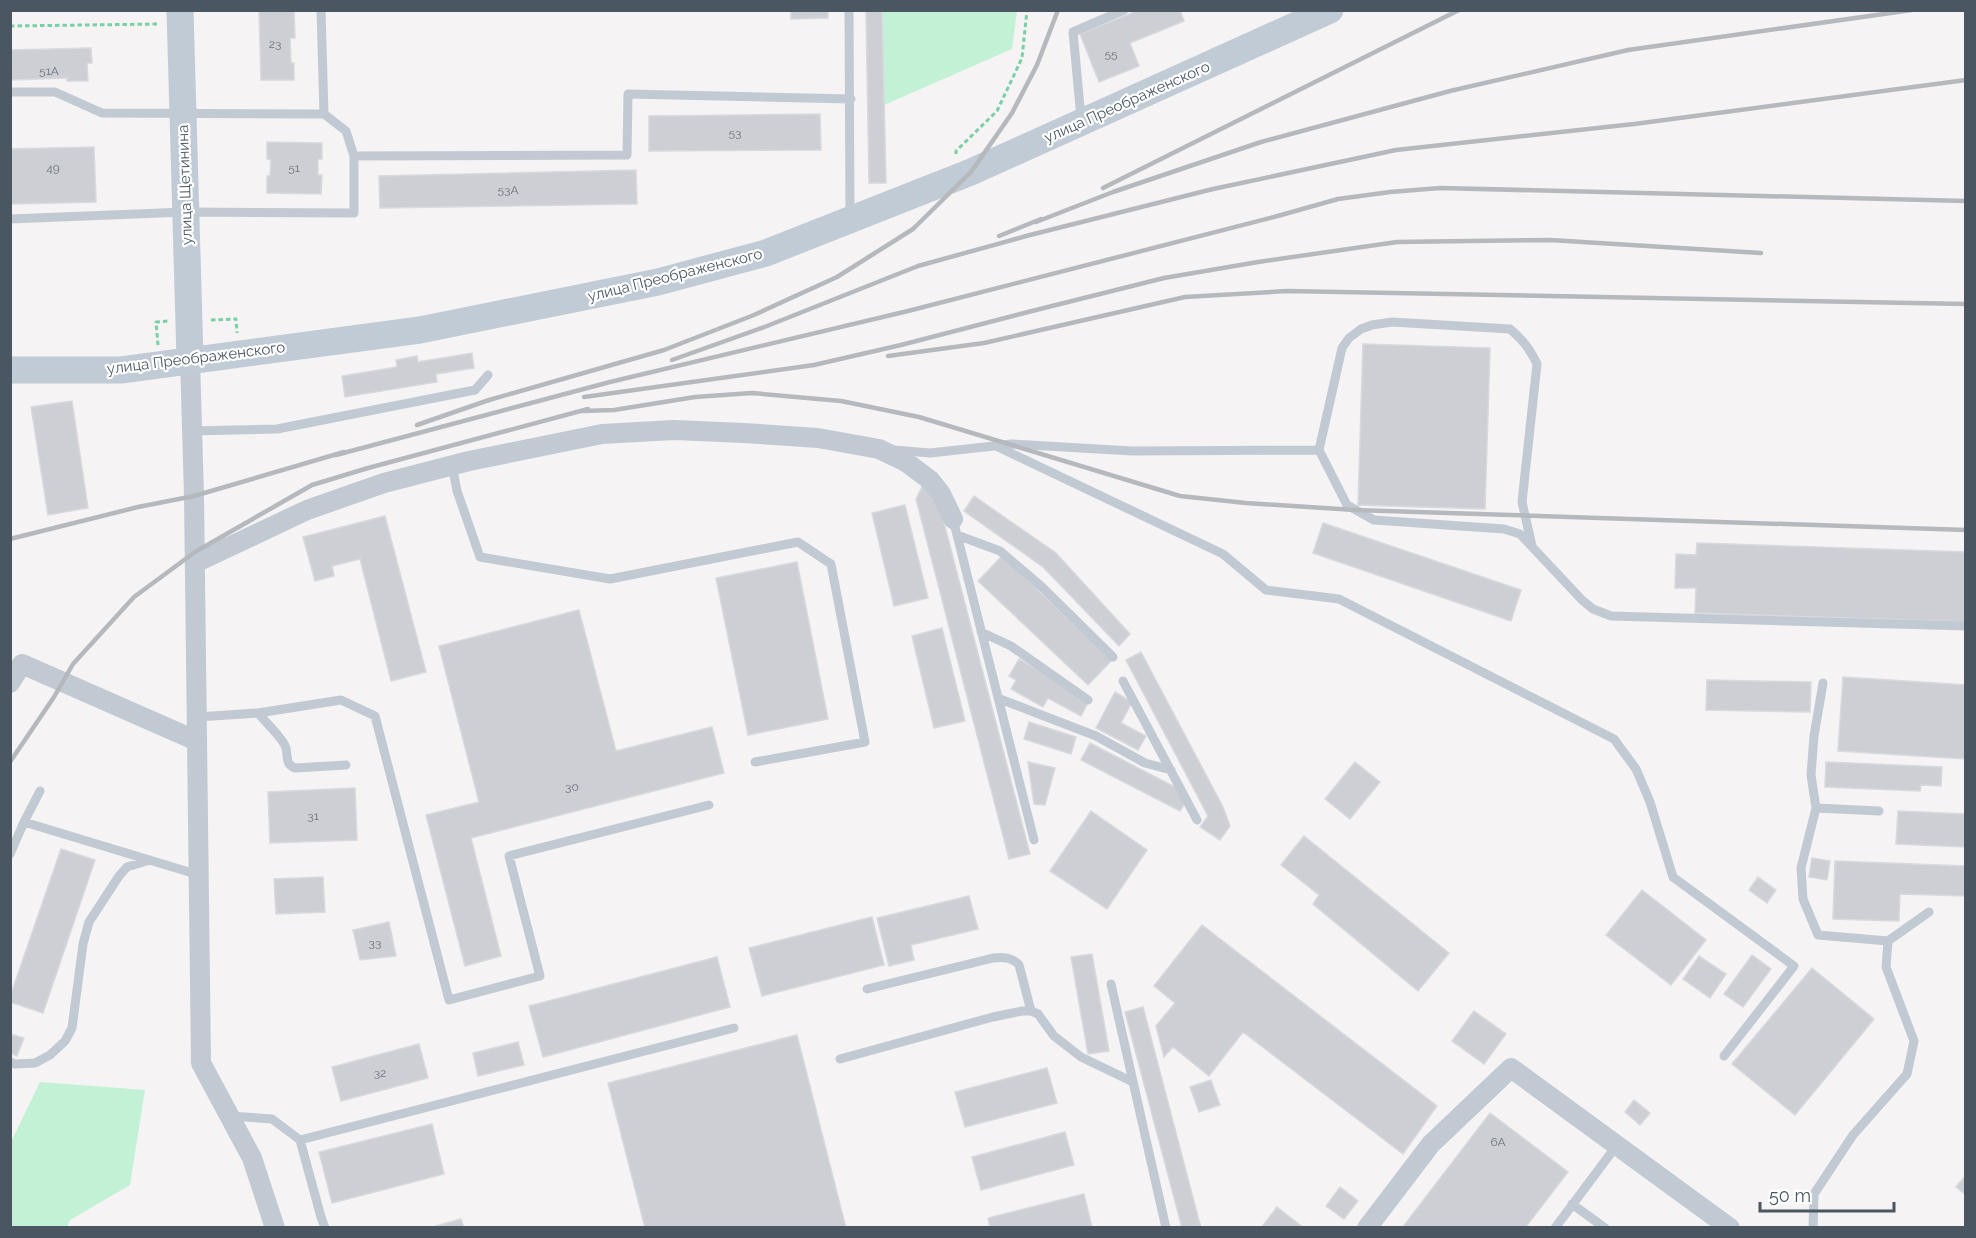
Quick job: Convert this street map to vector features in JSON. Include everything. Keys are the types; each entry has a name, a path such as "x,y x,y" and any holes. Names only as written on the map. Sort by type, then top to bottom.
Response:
{"street":[{"name":"улица Преображенского","path":"10,370 121,370 420,330 658,282 766,253 971,172 1330,10"},
{"name":"улица Щетинина","path":"180,17 190,359"},
{"path":"190,359 193,431 201,1063 252,1158 275,1227"},
{"path":"195,563 306,510 384,483 452,465 602,434 674,430 818,438 879,449 906,462 930,480 941,494 955,527"},
{"path":"10,683 16,663 197,741"},
{"path":"1367,1227 1431,1144 1510,1068 1730,1227"}],"lane":[{"path":"321,10 324,114"},
{"path":"849,10 850,221"},
{"path":"1082,123 1073,32 1124,10"},
{"path":"10,93 55,92 102,113 324,114 346,131 354,156 354,213 185,212 10,219"},
{"path":"354,156 627,155 628,94 851,99"},
{"path":"1532,546 1522,502 1537,364 1531,350 1522,339 1510,329 1392,322 1361,329 1349,338 1342,348 1319,450 1347,505 1374,520 1504,529 1520,534 1582,600 1593,609 1611,616 1965,626"},
{"path":"193,431 277,429 475,390 488,375"},
{"path":"879,449 930,453 1012,444 1144,451 1319,450"},
{"path":"996,446 1223,554 1266,590 1340,599 1614,739 1636,769 1650,802 1673,877 1794,966 1724,1056"},
{"path":"452,465 457,491 480,557 610,579 798,542 831,564 865,742 755,762"},
{"path":"955,527 1034,840"},
{"path":"955,527 1000,551 1042,587 1113,657"},
{"path":"981,632 1011,646 1088,700"},
{"path":"1123,681 1197,820"},
{"path":"1823,683 1814,736 1811,775 1816,808 1801,868 1803,899 1818,935 1888,941 1929,912"},
{"path":"1000,699 1096,736 1145,763 1171,770"},
{"path":"197,717 258,713 340,700 375,716 449,1000 540,976 509,856 709,805"},
{"path":"258,713 285,746 288,763 291,766 295,768 346,765"},
{"path":"10,854 40,791"},
{"path":"1816,808 1879,811"},
{"path":"24,822 199,875"},
{"path":"12,1066 35,1063 50,1055 65,1041 72,1028 83,944 89,922 127,867 150,860"},
{"path":"1813,1227 1814,1194 1853,1135 1907,1074 1914,1041 1886,967 1888,941"},
{"path":"867,989 1004,957 1015,960 1020,965 1031,1011"},
{"path":"1111,984 1166,1227"},
{"path":"840,1059 993,1017 1031,1011 1038,1014 1054,1036 1081,1057 1133,1082"},
{"path":"300,1140 734,1028"},
{"path":"230,1116 272,1119 300,1140 325,1227"},
{"path":"1555,1227 1617,1145"},
{"path":"1572,1204 1605,1227"}],"path":[{"path":"954,178 956,151 997,111 1022,58 1027,10"},
{"path":"10,26 180,17"}],"green space":[{"path":"882,11 1017,11 1012,49 884,105"},
{"path":"40,1082 145,1090 130,1185 70,1220 67,1227 11,1227 11,1142"}],"building":[{"path":"259,10 294,10 295,38 290,38 294,80 261,80"},
{"path":"791,10 828,10 828,18 791,19"},
{"path":"866,10 882,10 886,183 869,183"},
{"path":"1139,10 1180,10 1184,21 1130,43 1139,66 1099,82 1080,34"},
{"path":"91,48 92,63 87,63 88,81 67,81 67,78 10,80 10,50"},
{"path":"820,114 821,150 649,151 649,116"},
{"path":"267,142 322,143 322,159 318,159 318,175 322,175 321,194 267,193 267,176 270,176 271,160 267,159"},
{"path":"94,147 96,202 11,204 10,149"},
{"path":"636,170 637,204 380,208 379,176"},
{"path":"1363,344 1490,348 1485,509 1358,505"},
{"path":"472,353 474,368 436,374 437,382 345,397 342,376 397,367 396,360 417,356 418,362"},
{"path":"72,401 88,508 48,515 31,407"},
{"path":"923,485 941,511 1030,854 1009,859 916,499"},
{"path":"974,496 1056,553 1130,634 1119,646 1043,567 964,511"},
{"path":"905,505 928,598 894,606 872,513"},
{"path":"385,516 426,672 391,681 360,559 332,566 334,576 315,581 303,537"},
{"path":"1323,523 1521,590 1511,621 1313,553"},
{"path":"1697,543 1966,552 1966,622 1695,613 1696,588 1675,588 1676,554 1696,555"},
{"path":"1002,556 1112,660 1088,685 978,581"},
{"path":"797,562 828,719 748,735 716,578"},
{"path":"579,610 616,751 712,727 724,773 471,838 501,956 465,966 426,815 479,802 439,646"},
{"path":"942,628 965,721 934,728 912,636"},
{"path":"1141,652 1223,807 1230,826 1220,840 1200,827 1208,816 1126,660"},
{"path":"1019,659 1090,699 1081,716 1048,698 1043,707 1011,689 1016,680 1009,676"},
{"path":"1843,677 1966,685 1966,759 1838,751"},
{"path":"1707,680 1811,682 1810,712 1706,710"},
{"path":"1115,692 1132,702 1121,723 1146,736 1138,750 1096,728"},
{"path":"1029,722 1076,737 1071,754 1024,739"},
{"path":"1090,743 1177,788 1187,800 1180,811 1081,760"},
{"path":"1028,762 1055,768 1045,805 1034,804"},
{"path":"1355,762 1380,782 1350,819 1325,799"},
{"path":"1826,762 1942,767 1941,786 1921,785 1920,791 1825,787"},
{"path":"355,788 357,840 270,843 268,792"},
{"path":"1091,811 1147,850 1107,909 1050,871"},
{"path":"1898,811 1966,814 1966,847 1896,844"},
{"path":"1304,836 1449,953 1418,991 1313,904 1319,895 1281,865"},
{"path":"61,849 95,860 43,1013 10,1002 10,997"},
{"path":"1812,858 1830,861 1827,880 1809,877"},
{"path":"1835,861 1966,866 1966,896 1900,894 1899,921 1833,919"},
{"path":"323,877 325,912 276,914 274,879"},
{"path":"1758,877 1776,890 1767,903 1749,890"},
{"path":"1642,890 1706,940 1671,985 1606,935"},
{"path":"969,896 978,929 911,945 914,960 889,966 877,918"},
{"path":"872,917 884,965 762,996 749,948"},
{"path":"389,922 396,956 360,960 353,930"},
{"path":"1202,925 1437,1106 1403,1154 1243,1032 1209,1076 1173,1047 1164,1057 1156,1026 1175,1003 1154,986"},
{"path":"1092,954 1109,1051 1088,1054 1071,957"},
{"path":"1752,955 1771,969 1743,1007 1724,994"},
{"path":"1699,956 1726,974 1710,998 1683,979"},
{"path":"717,957 730,1007 543,1057 529,1006"},
{"path":"1812,968 1874,1019 1795,1115 1732,1064"},
{"path":"1143,1007 1201,1228 1182,1228 1125,1012"},
{"path":"1474,1011 1506,1034 1484,1064 1452,1041"},
{"path":"10,1034 24,1038 17,1056 10,1053"},
{"path":"797,1035 846,1228 645,1228 608,1083"},
{"path":"518,1042 524,1065 478,1076 473,1053"},
{"path":"419,1044 428,1078 341,1101 332,1067"},
{"path":"1047,1068 1057,1103 965,1127 955,1092"},
{"path":"1211,1080 1220,1105 1199,1112 1190,1087"},
{"path":"1634,1100 1650,1113 1640,1125 1625,1112"},
{"path":"1490,1113 1568,1172 1525,1228 1402,1228"},
{"path":"432,1124 444,1174 332,1203 319,1152"},
{"path":"1065,1132 1074,1165 981,1190 972,1157"},
{"path":"1966,1175 1966,1195 1956,1187"},
{"path":"1340,1187 1358,1201 1344,1219 1326,1206"},
{"path":"1084,1194 1092,1227 990,1228 988,1218"},
{"path":"1277,1207 1304,1228 1261,1228"},
{"path":"461,1219 464,1228 429,1228"}],"railway":[{"path":"417,425 489,400 664,350 754,315 837,277 913,229 971,172 1012,113 1037,65 1058,10"},
{"path":"1103,188 1459,10"},
{"path":"1036,222 1113,192 1261,142 1450,91 1628,50 1912,10"},
{"path":"672,360 767,326 918,266 1213,189 1396,150 1634,124 1966,80"},
{"path":"336,455 610,382 908,311 1338,199 1440,188 1966,201"},
{"path":"999,236 1041,219"},
{"path":"584,397 814,365 1164,278 1397,242 1550,240 1761,253"},
{"path":"888,356 984,343 1185,297 1287,291 1966,304"},
{"path":"582,411 614,410 695,397 752,393 841,401 919,417 1180,496 1246,503 1355,510 1966,530"},
{"path":"10,762 54,697 73,664 134,597 195,552 312,485 588,409"},
{"path":"10,539 138,507 194,496 344,452"}]}
